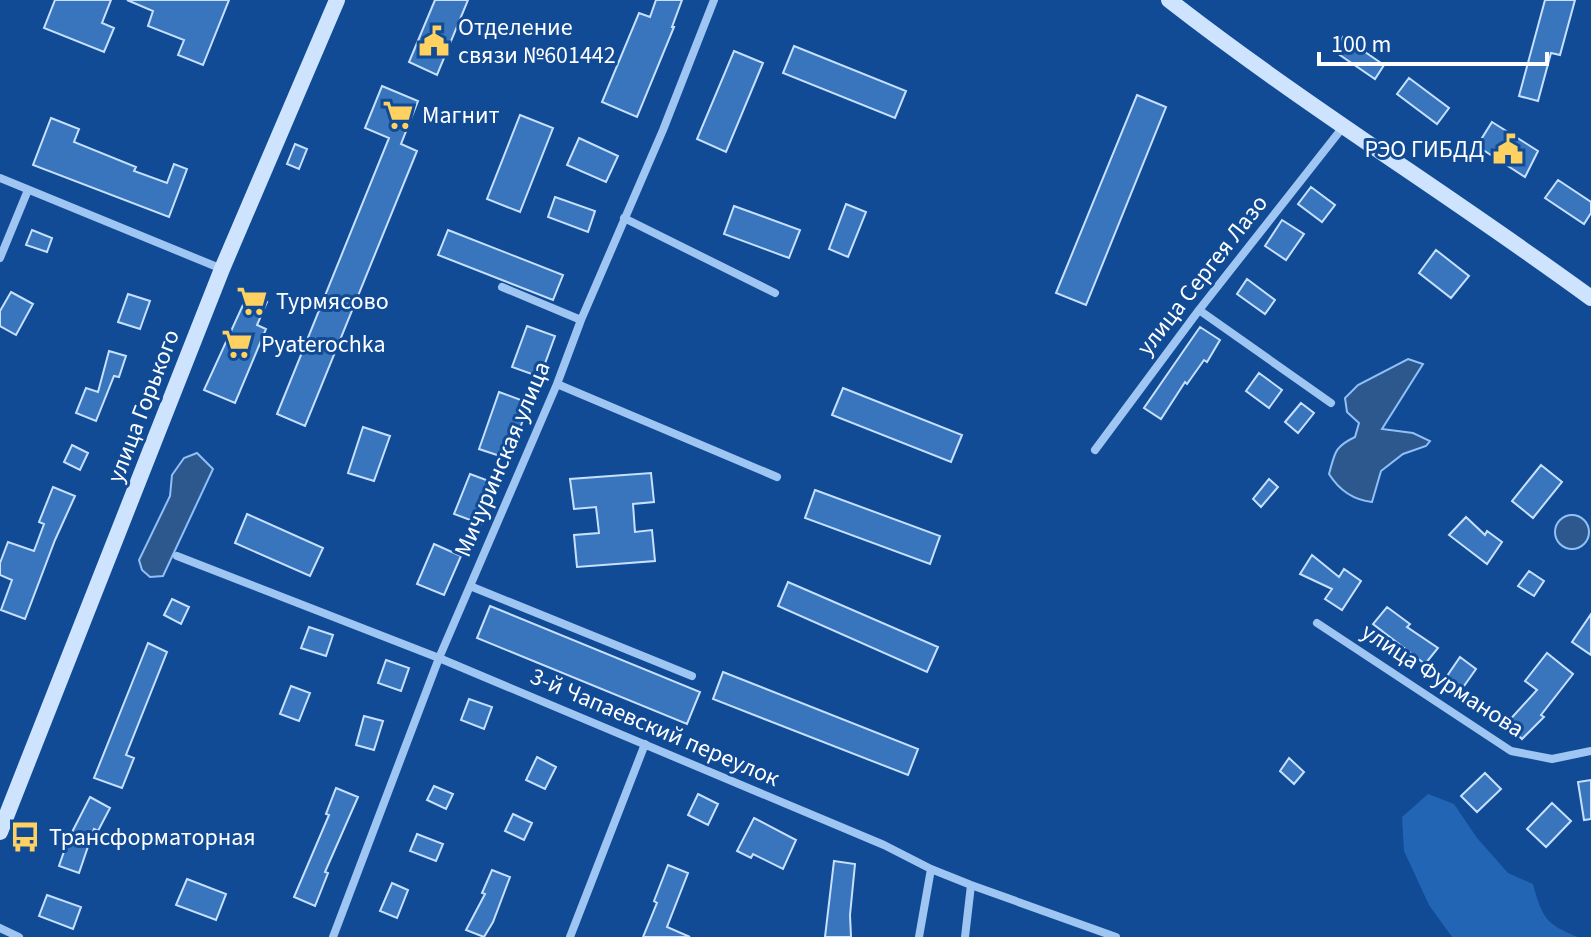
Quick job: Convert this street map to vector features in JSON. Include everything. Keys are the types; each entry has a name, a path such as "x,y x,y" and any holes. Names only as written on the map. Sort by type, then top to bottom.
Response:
{"main road":[{"name":"улица Горького","path":"0,832 222,269 337,0"},
{"path":"1169,0 1343,127 1501,232 1591,298"}],"street":[{"name":"Мичуринская улица","path":"333,937 439,658 557,384 714,0"},
{"name":"улица Сергея Лазо","path":"1095,450 1199,310 1343,127"},
{"path":"0,178 222,269"},
{"path":"0,258 28,190"},
{"path":"624,218 775,293"},
{"path":"502,287 581,320"},
{"path":"1199,310 1331,403"},
{"path":"557,384 777,477"},
{"name":"3-й Чапаевский переулок","path":"177,556 439,658 884,845 931,869 1116,937"},
{"path":"470,586 692,676"},
{"name":"улица Фурманова","path":"1317,623 1511,751 1552,759 1591,751"},
{"path":"570,937 645,744"},
{"path":"919,937 931,869"},
{"path":"965,937 971,885"},
{"path":"0,928 19,937"}],"shaded area":[{"path":"1408,359 1423,364 1382,429 1413,433 1430,441 1426,446 1403,454 1381,471 1372,502 1359,499 1342,489 1329,474 1336,451 1355,437 1359,423 1347,412 1345,398 1358,385"},
{"path":"197,453 213,469 163,576 150,577 142,570 139,560 170,496 172,475 184,458"},
{"path":"1572,515 1584,520 1589,532 1584,544 1572,549 1560,544 1555,532 1560,520"},
{"path":"1428,794 1454,804 1477,838 1508,873 1533,884 1546,918 1558,928 1578,937 1452,937 1429,905 1404,851 1402,817"}],"building":[{"path":"55,0 111,0 102,23 114,28 104,52 44,28"},
{"path":"127,0 229,0 203,65 178,55 184,40 148,26 153,11"},
{"path":"435,0 468,0 437,75 409,62"},
{"path":"656,0 682,0 637,117 602,102 639,13 650,17"},
{"path":"1545,0 1575,0 1560,55 1551,53 1538,101 1519,96"},
{"path":"1343,37 1384,65 1375,79 1334,51"},
{"path":"794,46 906,91 895,118 783,73"},
{"path":"734,51 763,63 726,152 697,139"},
{"path":"1409,78 1449,108 1437,124 1397,94"},
{"path":"382,86 418,101 401,144 417,151 305,426 277,414 389,138 365,128"},
{"path":"1137,95 1166,107 1086,305 1056,293"},
{"path":"520,115 553,128 520,212 487,199"},
{"path":"51,118 79,129 74,142 136,167 134,171 167,183 174,164 187,169 169,217 33,165"},
{"name":"РЭО ГИБДД","path":"1492,122 1538,151 1525,177 1477,146"},
{"path":"579,138 618,156 606,182 567,165"},
{"path":"295,144 307,149 299,169 287,164"},
{"path":"1558,180 1591,202 1591,213 1584,224 1545,198"},
{"path":"1311,187 1335,205 1322,222 1298,204"},
{"path":"555,197 595,211 588,232 548,217"},
{"path":"846,204 866,212 848,257 829,249"},
{"path":"734,206 800,230 789,258 724,234"},
{"path":"1282,220 1304,234 1286,260 1265,246"},
{"path":"32,230 52,238 47,252 26,245"},
{"path":"448,230 563,275 553,300 438,255"},
{"path":"1436,250 1469,276 1451,298 1419,273"},
{"path":"1247,279 1275,300 1265,314 1237,294"},
{"path":"11,292 33,304 16,335 0,326 0,311"},
{"path":"128,294 150,301 140,329 118,322"},
{"path":"248,294 267,302 257,325 266,329 235,403 204,390"},
{"path":"527,326 555,336 540,377 512,367"},
{"path":"1200,327 1220,340 1207,362 1204,360 1187,384 1185,382 1161,419 1144,408"},
{"path":"109,351 126,356 119,377 114,376 96,421 76,413 86,388 98,392"},
{"path":"1259,373 1282,390 1269,408 1246,391"},
{"path":"843,388 962,435 951,462 832,415"},
{"path":"499,392 529,403 509,459 479,449"},
{"path":"1301,403 1314,413 1298,433 1285,422"},
{"path":"363,427 390,436 374,481 348,473"},
{"path":"72,445 88,453 80,470 64,462"},
{"path":"1541,465 1562,482 1533,518 1512,501"},
{"path":"651,473 654,502 633,504 635,532 652,530 655,561 577,567 574,535 599,533 596,507 574,509 570,479"},
{"path":"470,474 497,484 481,524 454,514"},
{"path":"1269,479 1278,487 1261,507 1253,499"},
{"path":"53,487 75,496 25,619 1,610 12,580 0,575 0,563 8,542 34,551 44,524 39,522"},
{"path":"815,490 940,536 930,564 805,518"},
{"path":"247,514 323,548 310,576 235,543"},
{"path":"1466,517 1485,535 1487,531 1502,542 1487,564 1449,535"},
{"path":"434,544 461,556 444,595 417,584"},
{"path":"1312,555 1339,577 1344,569 1361,581 1342,610 1325,599 1332,589 1300,574"},
{"path":"1529,571 1544,581 1534,596 1518,586"},
{"path":"788,582 938,647 927,672 778,606"},
{"path":"172,599 189,607 181,624 164,615"},
{"path":"490,606 700,692 687,724 477,638"},
{"path":"1387,607 1410,624 1407,627 1438,648 1425,664 1373,624"},
{"path":"1591,614 1591,655 1572,642"},
{"path":"309,627 333,635 326,656 301,648"},
{"path":"148,643 167,652 126,755 134,758 122,788 94,778"},
{"path":"1547,653 1573,674 1541,715 1544,717 1522,739 1506,724 1537,690 1525,681"},
{"path":"1460,657 1476,669 1459,693 1443,682"},
{"path":"386,660 409,668 401,691 378,683"},
{"path":"723,672 918,749 908,775 713,699"},
{"path":"291,686 310,693 299,721 280,714"},
{"path":"469,699 492,707 484,729 461,720"},
{"path":"364,716 383,721 374,750 356,745"},
{"path":"537,757 556,767 545,789 526,780"},
{"path":"1289,758 1304,772 1294,784 1280,771"},
{"path":"1485,773 1501,789 1477,812 1461,796"},
{"path":"1591,780 1591,819 1584,820 1578,782"},
{"path":"434,786 453,794 446,809 427,800"},
{"path":"336,788 358,797 325,872 328,873 315,906 294,897 329,815 326,814"},
{"path":"698,794 718,804 708,825 688,815"},
{"path":"90,797 110,808 98,831 94,829 79,873 59,866 68,840"},
{"path":"1552,803 1571,821 1546,847 1527,829"},
{"path":"513,814 532,823 524,840 505,831"},
{"path":"754,818 796,840 783,869 753,854 751,858 737,851"},
{"path":"417,834 443,844 436,861 410,851"},
{"path":"834,861 855,864 851,937 825,937"},
{"path":"668,865 688,873 667,927 690,937 643,937 657,903 654,901"},
{"path":"492,870 510,877 484,937 466,930 485,894 482,893"},
{"path":"187,879 226,894 216,920 176,905"},
{"path":"392,883 408,890 397,918 380,911"},
{"path":"47,895 81,907 73,929 39,916"}],"place":[{"name":"Отделение связи №601442","path":"434,41"},
{"name":"Магнит","path":"398,115"},
{"name":"РЭО ГИБДД","path":"1508,149"},
{"name":"Турмясово","path":"252,301"},
{"name":"Pyaterochka","path":"237,344"},
{"name":"Трансформаторная","path":"25,837"}]}
